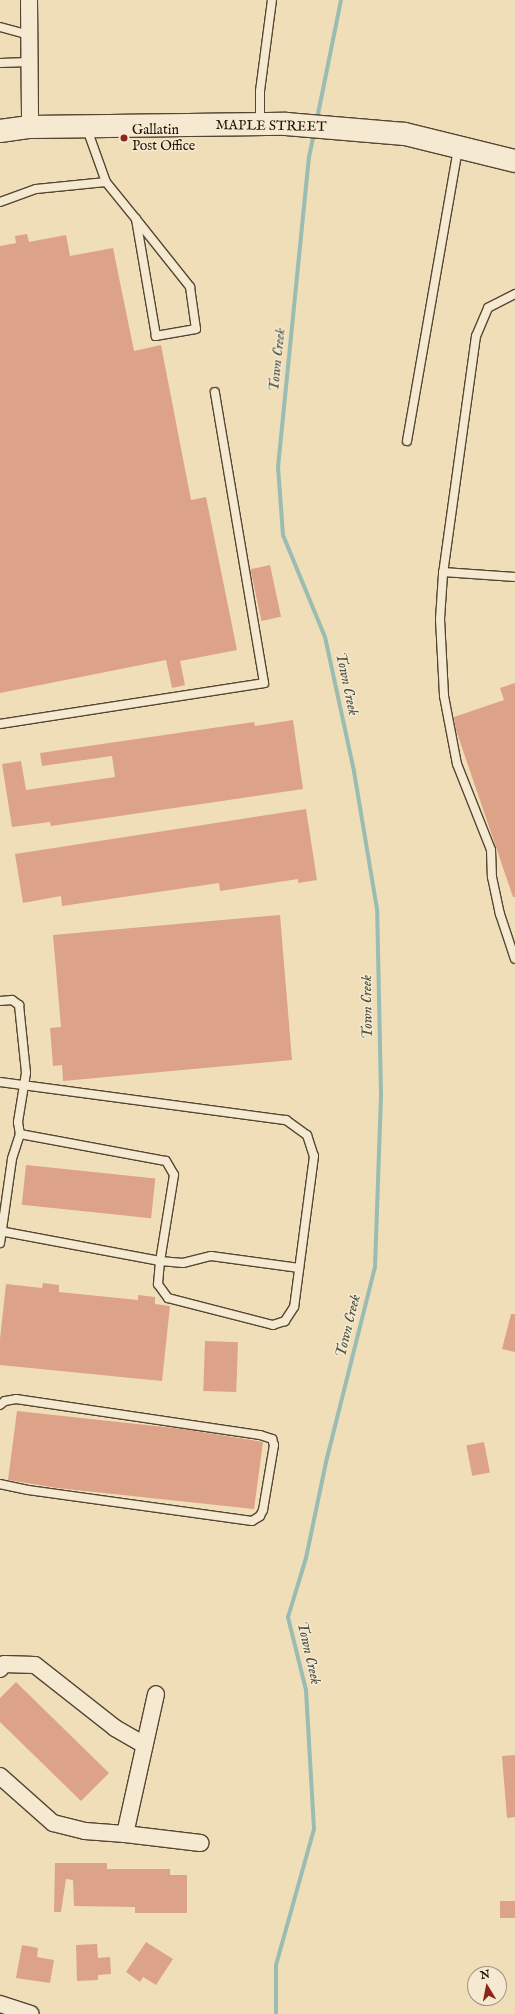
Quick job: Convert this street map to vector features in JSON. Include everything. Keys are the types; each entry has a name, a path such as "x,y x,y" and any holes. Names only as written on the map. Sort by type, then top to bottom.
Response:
{"street":[{"path":"28,0 30,127"},
{"name":"MAPLE STREET","path":"0,131 30,127 286,124 405,134 515,161"},
{"path":"0,1669 4,1664 34,1665 115,1728 145,1746"},
{"path":"125,1834 156,1694"},
{"path":"0,1776 53,1823 85,1831 200,1843"},
{"path":"0,2004 30,2014"}],"lane":[{"path":"260,124 260,91 272,0"},
{"path":"0,27 29,35"},
{"path":"0,63 29,62"},
{"path":"86,126 106,182 136,219 190,286 196,329 156,336 136,219"},
{"path":"407,441 446,208 458,147"},
{"path":"0,202 36,189 106,182"},
{"path":"515,294 488,308 476,336 443,572 440,619 444,696 450,730 458,764 491,850 492,877 500,914 515,959"},
{"path":"0,724 264,683 215,392"},
{"path":"443,572 515,577"},
{"path":"0,1000 12,1000 19,1005 26,1073 18,1122 20,1134 12,1159 0,1243"},
{"path":"0,1082 286,1120 307,1135 314,1156 294,1307 285,1321 273,1325 168,1298 158,1284 160,1261 174,1175 166,1161 20,1134"},
{"path":"1,1231 160,1261 183,1263 211,1256 299,1268"},
{"path":"0,1405 5,1401 16,1399 260,1435 272,1438 274,1444 263,1510 260,1516 252,1521 28,1490 0,1484"}],"building":[{"path":"27,234 29,242 66,235 70,256 113,248 134,351 161,345 191,500 206,497 237,650 180,661 185,685 172,688 166,660 0,693 0,246 16,243 15,236"},
{"path":"270,565 281,617 261,621 250,569"},
{"path":"515,683 515,897 513,897 456,730 454,717 504,700 500,688"},
{"path":"293,720 303,789 51,826 50,822 12,827 2,764 21,761 26,790 115,777 112,756 42,766 40,753 254,722 255,726"},
{"path":"306,809 317,880 298,883 298,879 220,891 219,883 62,906 61,896 23,903 15,854"},
{"path":"280,915 292,1060 63,1081 62,1065 53,1066 50,1028 61,1027 53,935"},
{"path":"26,1165 155,1179 151,1218 22,1205"},
{"path":"43,1283 59,1285 59,1292 138,1300 138,1295 155,1297 155,1304 170,1306 162,1381 0,1365 0,1339 6,1284 42,1288"},
{"path":"511,1314 515,1314 515,1352 502,1349"},
{"path":"205,1341 238,1342 236,1392 203,1391"},
{"path":"17,1411 183,1429 263,1442 254,1509 57,1488 8,1480"},
{"path":"484,1442 490,1472 472,1476 466,1445"},
{"path":"16,1682 109,1773 81,1801 0,1722 0,1698"},
{"path":"515,1755 515,1817 507,1818 502,1756"},
{"path":"55,1863 107,1863 107,1869 170,1869 170,1875 187,1875 187,1913 135,1913 135,1907 74,1906 73,1880 66,1879 61,1912 54,1912"},
{"path":"500,1901 515,1901 515,1918 500,1918"},
{"path":"146,1942 173,1959 156,1985 143,1977 140,1982 126,1972"},
{"path":"97,1944 98,1958 110,1957 111,1974 98,1975 98,1980 77,1981 76,1945"},
{"path":"22,1945 38,1948 37,1957 54,1960 50,1983 16,1978"}],"waterway":[{"name":"Town Creek","path":"317,119 341,0"},
{"name":"Town Creek","path":"276,2014 276,1965 314,1829 306,1690 288,1617 306,1558 326,1462 375,1267 381,1094 377,909 354,771 325,637 283,535 278,467 309,157 314,134"}],"place":[{"name":"Gallatin Post Office","path":"124,138"}]}
